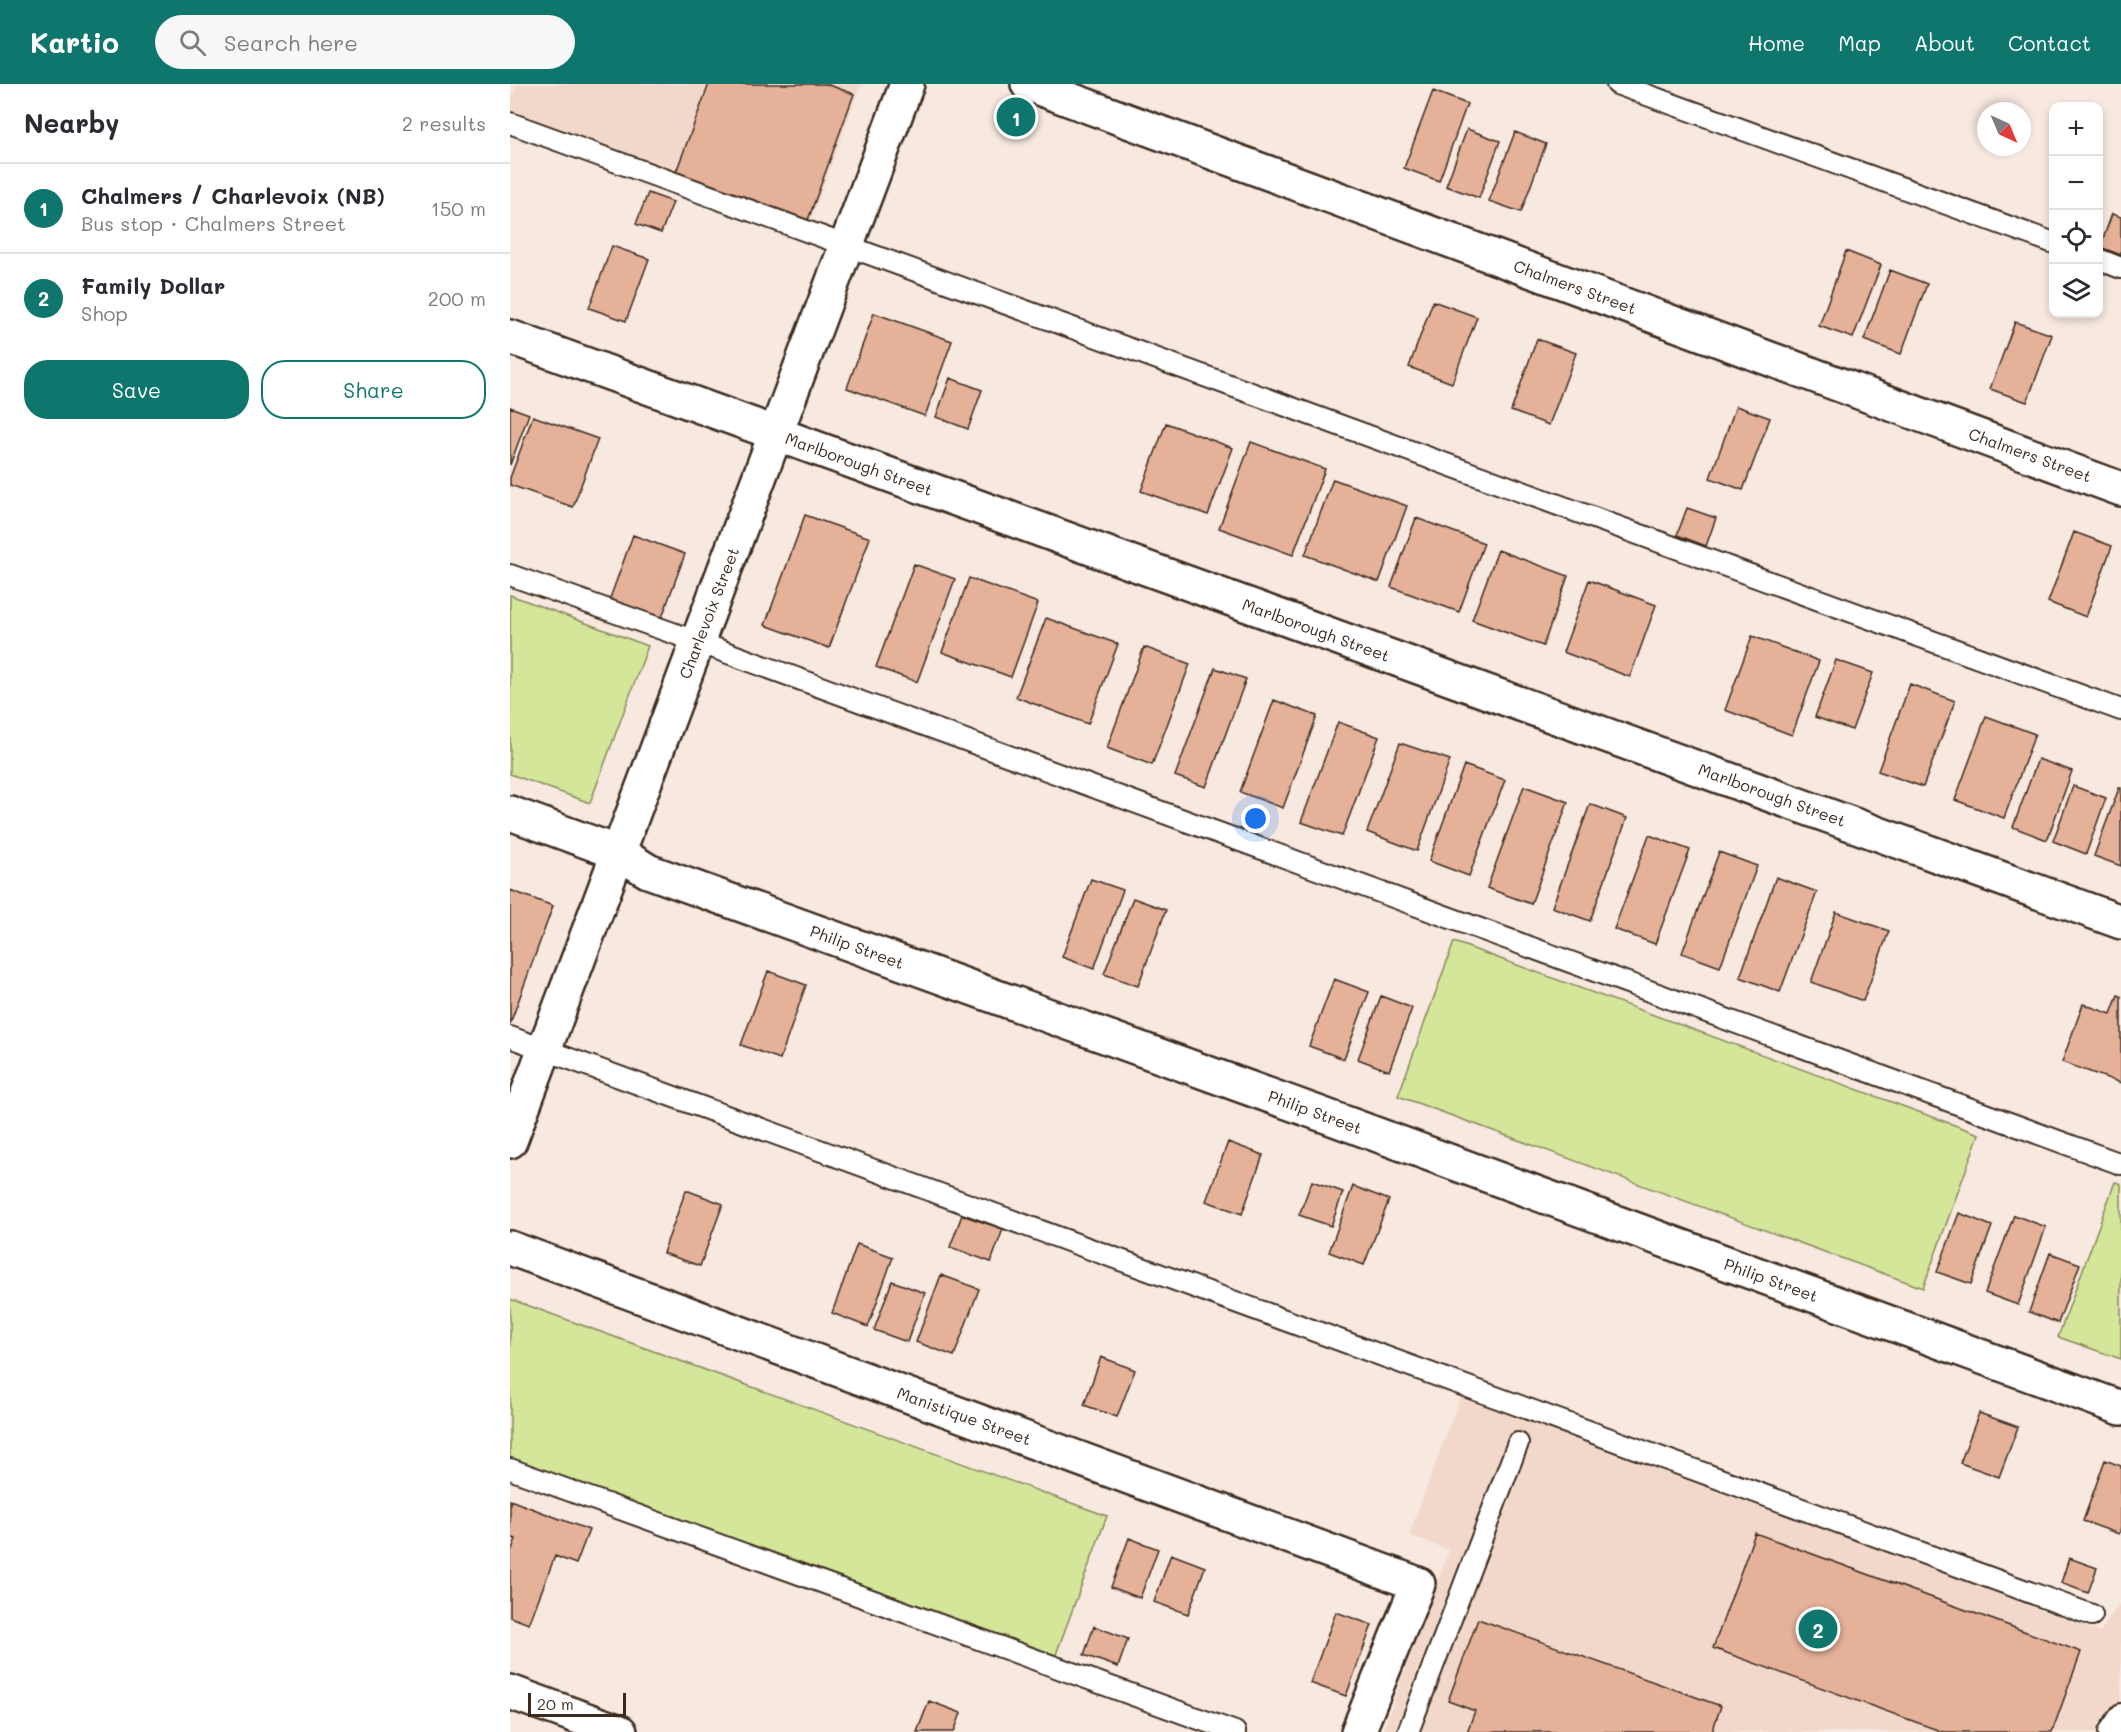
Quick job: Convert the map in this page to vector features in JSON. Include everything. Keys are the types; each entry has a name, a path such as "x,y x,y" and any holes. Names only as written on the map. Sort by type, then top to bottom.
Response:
{"street":[{"name":"Charlevoix Street","path":"510,1141 907,84"},
{"name":"Chalmers Street","path":"1028,84 2121,489"},
{"name":"Marlborough Street","path":"510,337 2121,922"},
{"name":"Philip Street","path":"510,813 619,853 648,872 1329,1117 2121,1408"},
{"name":"Manistique Street","path":"510,1248 1418,1584 1358,1732"},
{"path":"510,1692 620,1732"}],"lane":[{"path":"1617,84 2049,241"},
{"path":"510,123 2121,710"},
{"path":"2103,262 2121,268"},
{"path":"510,575 2121,1164"},
{"path":"510,1037 2092,1615"},
{"path":"1408,1732 1518,1443"},
{"path":"510,1469 1235,1732"},
{"path":"2109,1732 2121,1714"}],"shaded area":[{"path":"517,84 861,84 810,221 510,110 510,103"},
{"path":"1461,1395 2100,1632 2121,1602 2121,1732 1382,1732 1449,1550 1409,1535"}],"green space":[{"path":"510,595 648,646 590,803 510,774"},
{"path":"1454,942 1979,1134 1923,1288 1398,1096"},
{"path":"2115,1182 2121,1184 2121,1359 2058,1337"},
{"path":"510,1299 1107,1516 1055,1657 510,1460"}],"building":[{"path":"709,84 826,84 854,94 808,220 676,172"},
{"path":"1433,91 1467,104 1439,181 1404,168"},
{"path":"1467,129 1500,141 1479,198 1446,186"},
{"path":"1515,132 1546,144 1521,212 1489,201"},
{"path":"648,193 673,202 661,233 636,224"},
{"path":"2112,214 2121,217 2121,255 2103,248 2103,239"},
{"path":"612,246 649,259 626,321 589,308"},
{"path":"1846,251 1881,265 1853,338 1819,326"},
{"path":"1890,270 1927,284 1901,354 1864,340"},
{"path":"1433,301 1477,317 1452,383 1409,367"},
{"path":"874,313 952,341 925,416 847,388"},
{"path":"2015,322 2052,335 2027,402 1990,389"},
{"path":"1537,339 1576,353 1549,425 1511,411"},
{"path":"950,378 982,390 968,429 936,417"},
{"path":"1736,406 1770,418 1743,490 1710,478"},
{"path":"510,407 529,414 510,465"},
{"path":"533,416 598,439 573,507 510,485 510,478"},
{"path":"1166,423 1233,448 1208,515 1141,491"},
{"path":"1251,442 1325,469 1293,555 1219,528"},
{"path":"1333,479 1407,506 1379,582 1305,555"},
{"path":"1687,508 1716,518 1706,546 1677,535"},
{"path":"805,515 870,538 829,648 765,625"},
{"path":"1416,518 1484,543 1459,612 1391,587"},
{"path":"2074,532 2112,546 2086,617 2048,602"},
{"path":"633,535 685,554 661,620 609,601"},
{"path":"1498,550 1568,576 1543,646 1472,620"},
{"path":"914,564 955,579 917,682 876,667"},
{"path":"969,578 1038,603 1011,677 942,652"},
{"path":"1589,580 1656,605 1630,677 1563,652"},
{"path":"1046,618 1118,644 1088,724 1016,697"},
{"path":"1752,636 1819,661 1792,735 1725,710"},
{"path":"1144,647 1190,664 1152,765 1107,748"},
{"path":"1836,660 1873,673 1852,730 1815,717"},
{"path":"1215,668 1246,679 1206,787 1175,776"},
{"path":"1910,684 1955,701 1923,787 1878,771"},
{"path":"1274,700 1317,716 1283,808 1240,792"},
{"path":"1986,716 2035,734 2004,818 1955,800"},
{"path":"1338,722 1379,737 1342,836 1301,822"},
{"path":"1400,743 1450,760 1417,851 1367,832"},
{"path":"2038,759 2072,771 2047,840 2013,827"},
{"path":"1464,765 1505,780 1469,876 1429,861"},
{"path":"1524,786 1568,802 1531,904 1487,888"},
{"path":"2073,786 2106,798 2086,854 2053,841"},
{"path":"2119,788 2121,788 2121,866 2094,856"},
{"path":"1590,804 1627,818 1590,921 1552,907"},
{"path":"1649,835 1690,850 1655,944 1614,929"},
{"path":"1719,852 1757,866 1720,967 1682,953"},
{"path":"1776,877 1817,892 1780,992 1740,977"},
{"path":"1091,879 1123,890 1094,969 1062,957"},
{"path":"510,890 553,906 510,1024"},
{"path":"1133,898 1166,910 1138,986 1104,974"},
{"path":"1836,912 1889,931 1863,1001 1811,982"},
{"path":"768,971 806,985 780,1059 741,1045"},
{"path":"1334,979 1369,992 1344,1059 1309,1046"},
{"path":"2118,995 2121,996 2121,1083 2062,1062 2083,1004 2111,1014"},
{"path":"1381,996 1412,1008 1389,1071 1358,1059"},
{"path":"1228,1142 1263,1155 1242,1214 1206,1201"},
{"path":"1312,1181 1343,1192 1331,1226 1299,1215"},
{"path":"1353,1186 1389,1200 1364,1265 1329,1252"},
{"path":"686,1190 723,1204 700,1266 663,1253"},
{"path":"1959,1213 1992,1226 1971,1284 1937,1272"},
{"path":"962,1215 1003,1229 991,1262 950,1247"},
{"path":"2014,1215 2046,1227 2018,1305 1985,1293"},
{"path":"857,1244 893,1257 868,1327 832,1313"},
{"path":"2050,1253 2080,1264 2058,1323 2029,1312"},
{"path":"941,1275 979,1289 954,1356 916,1342"},
{"path":"892,1281 925,1293 907,1342 874,1330"},
{"path":"1101,1357 1135,1370 1117,1417 1084,1405"},
{"path":"1979,1413 2018,1427 1999,1477 1960,1463"},
{"path":"2105,1460 2121,1466 2121,1528 2119,1534 2083,1521"},
{"path":"510,1500 589,1530 576,1564 555,1556 529,1624 510,1617 510,1554 516,1539 510,1537"},
{"path":"1755,1533 2081,1652 2052,1732 1943,1732 1713,1648"},
{"path":"1129,1538 1158,1549 1140,1598 1111,1587"},
{"path":"1171,1554 1205,1567 1188,1614 1154,1602"},
{"path":"2069,1558 2097,1568 2088,1593 2061,1583"},
{"path":"1336,1612 1372,1625 1346,1696 1310,1683"},
{"path":"1478,1619 1721,1706 1712,1732 1467,1732 1475,1711 1448,1701"},
{"path":"1094,1626 1128,1639 1118,1667 1084,1655"},
{"path":"929,1701 961,1713 954,1732 917,1732"}],"place":[{"name":"Chalmers / Charlevoix (NB)","path":"1016,117"},
{"name":"Family Dollar","path":"1818,1629"}]}
